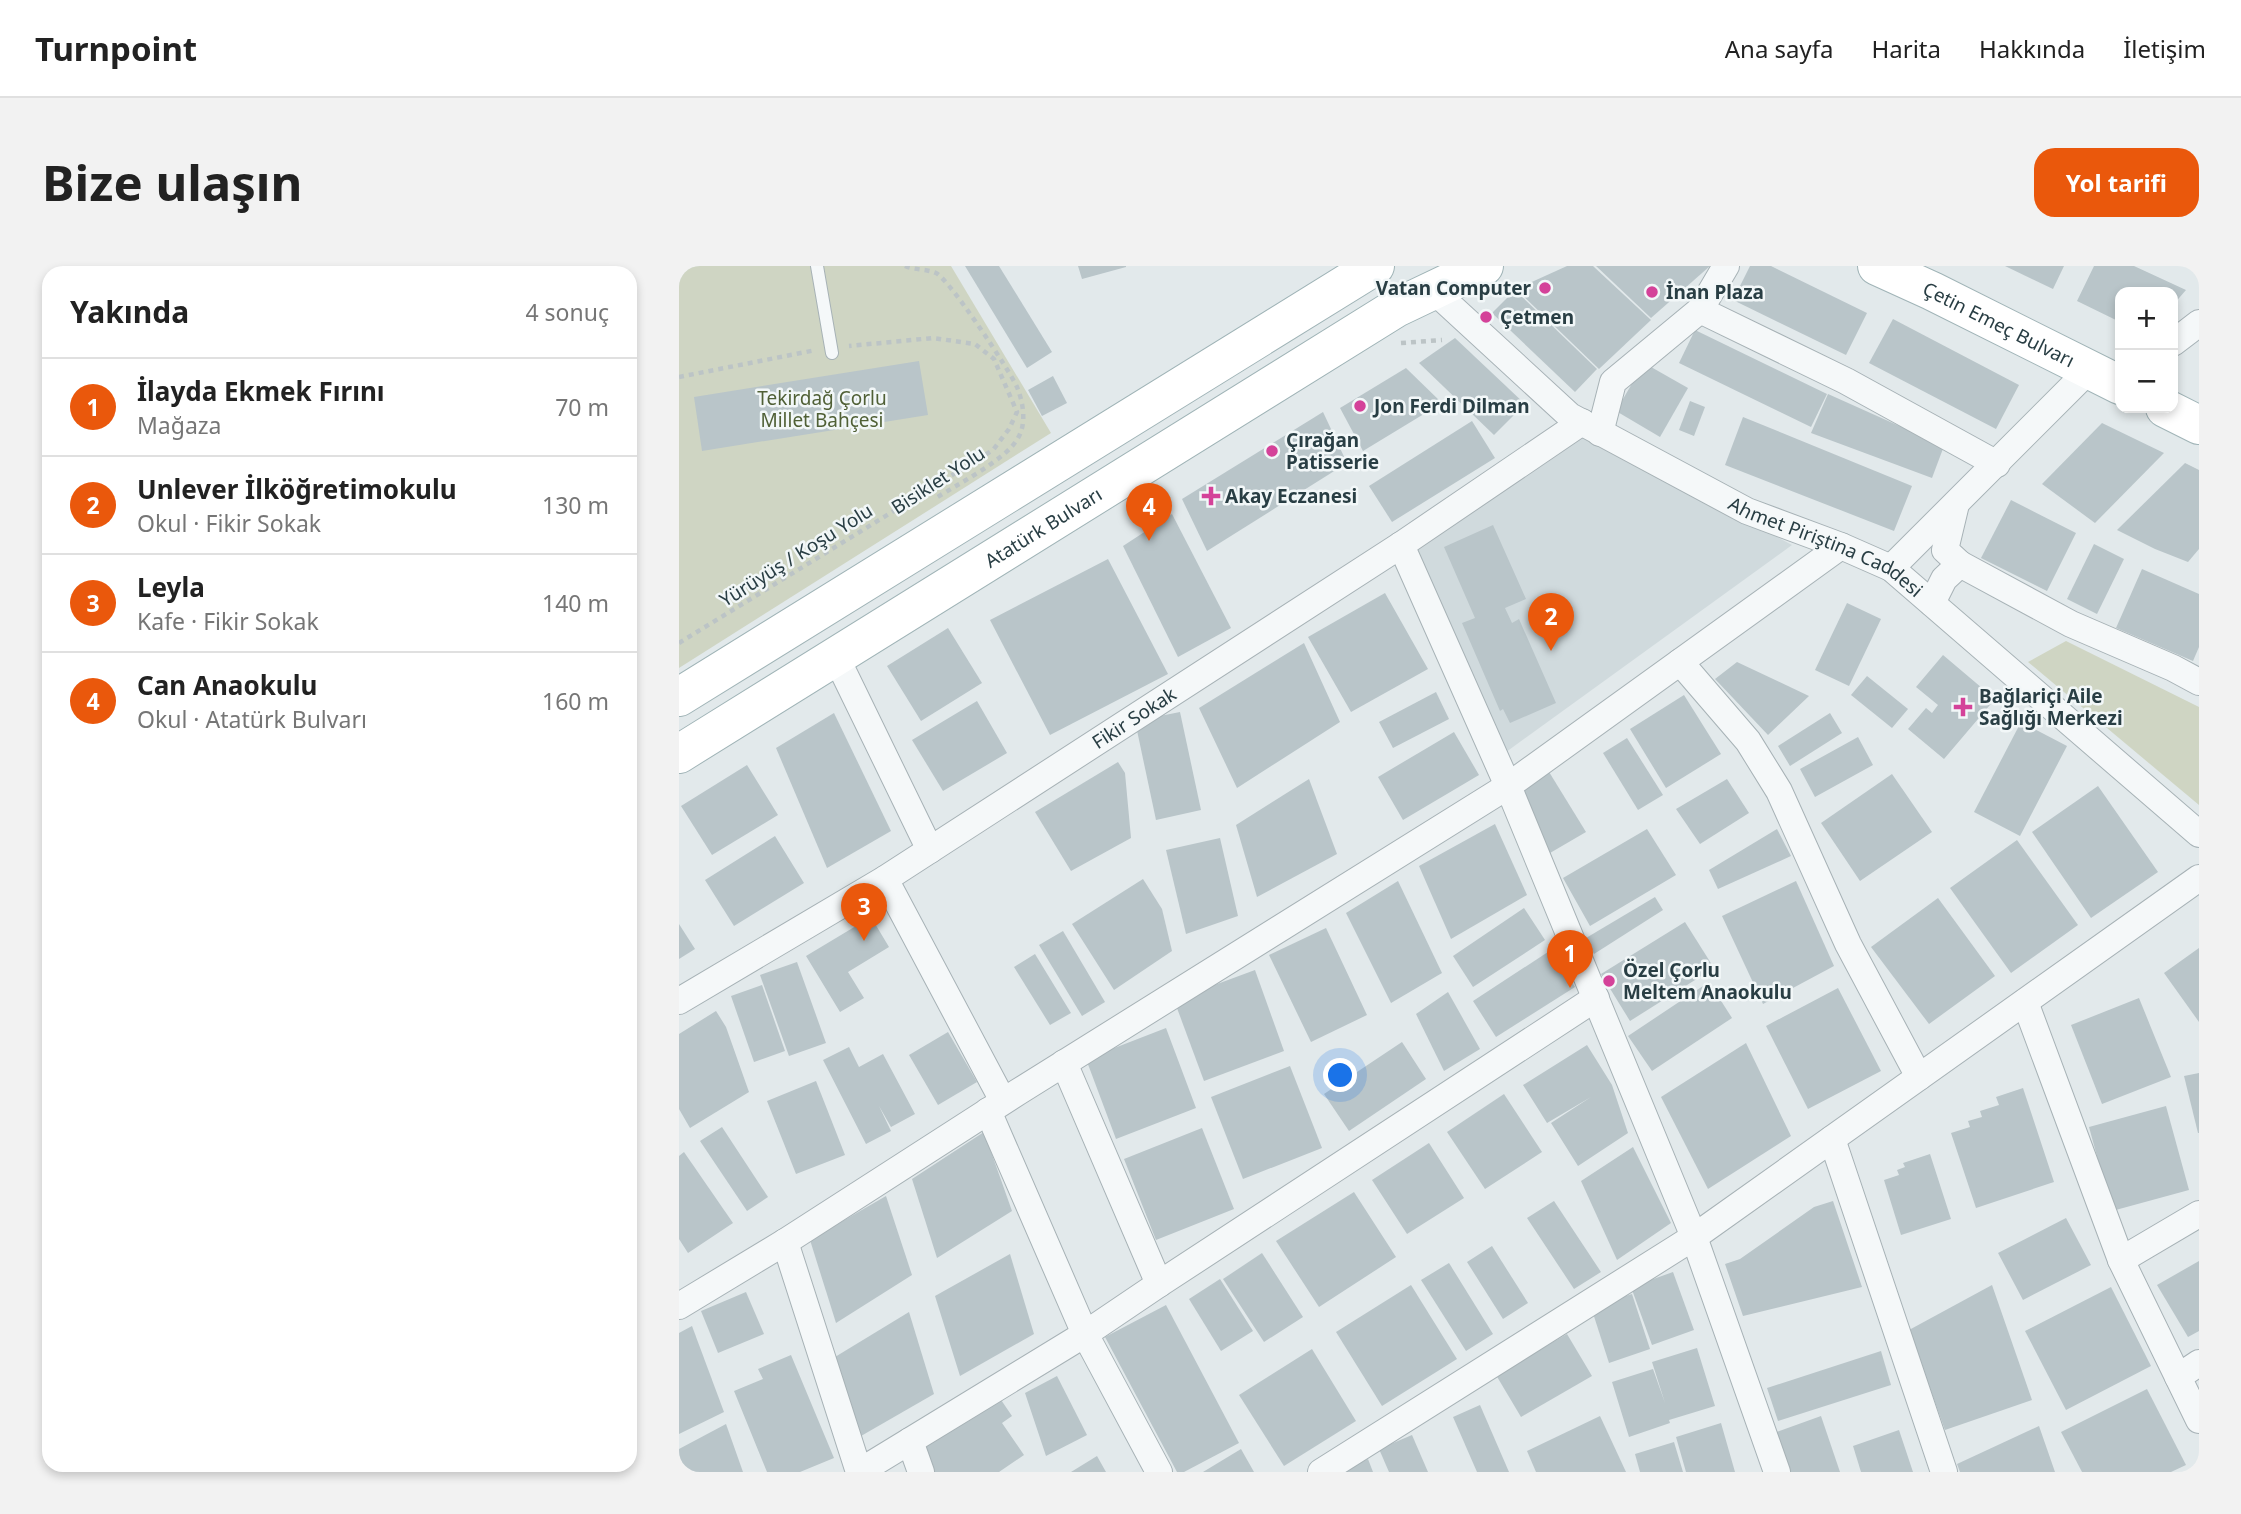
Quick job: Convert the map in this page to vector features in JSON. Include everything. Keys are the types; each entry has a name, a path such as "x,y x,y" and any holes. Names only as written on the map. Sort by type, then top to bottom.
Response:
{"main road":[{"path":"679,697 1375,266"},
{"name":"Atatürk Bulvarı","path":"679,754 1396,308 1484,266"},
{"name":"Çetin Emeç Bulvarı","path":"1877,266 1923,278 2112,381"},
{"path":"2175,413 2199,425"}],"street":[{"name":"Fikir Sokak","path":"679,1001 885,879 1584,424 1613,382 1700,310 1726,266"},
{"name":"Ahmet Piriştina Caddesi","path":"1433,290 1584,424 1747,511 1891,568 2199,834"},
{"path":"1700,310 1846,381 1997,464"},
{"path":"2178,339 2199,323"},
{"path":"1891,568 1997,464 2112,381"},
{"path":"1956,504 1945,550 1960,565 2071,624 2199,682"},
{"path":"1401,545 1508,786 1695,1237 1777,1472"},
{"path":"679,1306 785,1242 995,1106 1508,786 1841,546"},
{"path":"1932,603 1944,579 1960,565"},
{"path":"836,657 930,850"},
{"path":"1680,662 1748,741 1779,791 1848,944 1919,1077"},
{"path":"1321,1472 1695,1237 2199,878"},
{"path":"885,879 995,1106 1085,1334 1159,1472"},
{"path":"785,1242 859,1472 1085,1334 1596,998"},
{"path":"2025,1002 2120,1260 2188,1370 2199,1420"},
{"path":"1064,1063 1159,1284"},
{"path":"1832,1139 1944,1472"},
{"path":"2120,1260 2199,1214"},
{"path":"910,1441 921,1472"}],"lane":[{"path":"817,266 831,350"}],"path":[{"name":"Bisiklet Yolu","path":"905,266 937,274 958,296 1017,386 1024,424 1019,438 1009,452 926,504"},
{"name":"Yürüyüş / Koşu Yolu","path":"679,377 831,350 933,338 975,344 993,359 1017,412 1009,429 993,450 679,643"}],"shaded area":[{"path":"1586,435 1792,545 1502,755 1410,547"}],"green space":[{"name":"Tekirdağ Çorlu Millet Bahçesi","path":"679,266 951,266 1051,433 679,668"},
{"path":"2066,641 2199,707 2199,805 2028,662"}],"building":[{"path":"965,266 999,266 1052,352 1027,368"},
{"path":"1078,266 1126,266 1126,267 1082,279"},
{"path":"1567,266 1593,266 1651,320 1599,369 1516,289"},
{"name":"İnan Plaza","path":"1596,266 1710,266 1651,318"},
{"path":"1750,266 1771,266 1867,313 1846,355 1733,300"},
{"path":"2005,266 2064,266 2053,289"},
{"path":"2094,266 2134,266 2186,290 2178,299 2178,287 2115,287 2115,320 2077,301"},
{"path":"1515,290 1597,369 1575,392 1492,313"},
{"path":"1893,319 2019,385 1996,429 1869,363"},
{"path":"1695,330 1827,394 1811,427 1679,363"},
{"path":"1455,338 1525,404 1494,435 1419,363"},
{"path":"919,361 928,415 702,451 694,397"},
{"path":"1644,363 1688,388 1660,437 1616,411"},
{"path":"1406,368 1442,403 1363,451 1340,408"},
{"path":"1053,376 1067,403 1042,416 1028,390"},
{"path":"1828,394 1944,446 1932,478 1811,433"},
{"path":"1690,401 1705,407 1694,436 1679,430"},
{"path":"1323,412 1347,463 1207,551 1182,499"},
{"path":"1743,417 1912,486 1894,531 1725,465"},
{"path":"1472,421 1495,458 1392,522 1369,486"},
{"path":"2102,423 2164,453 2095,523 2042,484"},
{"path":"2185,463 2199,470 2199,549 2188,562 2117,530"},
{"path":"2011,500 2076,533 2047,591 1981,558"},
{"path":"1172,514 1231,628 1178,657 1123,546"},
{"path":"1493,525 1526,599 1505,608 1512,623 1519,619 1556,703 1510,723 1503,709 1500,711 1462,623 1475,618 1444,547"},
{"path":"2094,544 2124,559 2097,614 2067,599"},
{"path":"1108,559 1168,674 1050,735 990,620"},
{"path":"2142,569 2199,594 2199,647 2193,661 2116,628"},
{"path":"1385,593 1428,669 1351,712 1308,637"},
{"path":"1847,603 1881,619 1849,686 1815,670"},
{"path":"948,628 982,683 921,721 887,666"},
{"path":"1304,643 1340,722 1237,788 1199,708"},
{"name":"Bağlariçi Aile Sağlığı Merkezi","path":"1943,655 1995,699 1944,759 1908,729 1926,708 1932,713 1938,705 1916,687"},
{"path":"1737,662 1809,696 1768,735 1715,679"},
{"path":"1867,676 1908,709 1892,728 1851,695"},
{"path":"1436,692 1449,719 1393,748 1379,722"},
{"path":"1684,695 1721,754 1666,788 1630,729"},
{"path":"977,701 1007,753 943,791 912,740"},
{"path":"1180,712 1201,810 1156,820 1135,721"},
{"path":"834,713 891,831 827,868 776,748"},
{"path":"1830,713 1842,733 1790,766 1778,746"},
{"path":"2021,722 2067,746 2020,836 1974,812"},
{"path":"1454,732 1479,775 1403,820 1378,777"},
{"path":"1858,737 1873,765 1815,797 1800,769"},
{"path":"1627,738 1663,795 1638,810 1603,753"},
{"path":"1118,762 1125,773 1131,838 1071,871 1035,812"},
{"path":"747,765 778,815 712,855 681,806"},
{"path":"1546,767 1586,832 1550,853 1519,783"},
{"path":"1892,774 1932,832 1860,881 1821,823"},
{"path":"1309,779 1337,854 1257,897 1236,825"},
{"path":"1727,779 1749,813 1700,844 1676,809"},
{"path":"2098,786 2158,872 2091,918 2032,832"},
{"path":"1495,824 1527,895 1451,939 1419,866"},
{"path":"1647,829 1676,875 1590,926 1563,878"},
{"path":"1777,829 1791,856 1718,889 1709,870"},
{"path":"775,836 804,883 734,926 705,880"},
{"path":"1220,838 1238,916 1186,934 1166,850"},
{"path":"2017,840 2078,925 2011,973 1950,888"},
{"path":"1143,879 1162,909 1172,951 1114,990 1072,924"},
{"path":"1398,881 1442,973 1391,1003 1346,913"},
{"path":"1796,881 1834,966 1763,1004 1722,916"},
{"path":"1655,897 1663,910 1594,954 1586,938"},
{"path":"1938,898 1995,976 1929,1024 1871,947"},
{"path":"1524,908 1545,940 1473,987 1453,956"},
{"path":"871,917 889,947 848,972 864,998 840,1012 806,956"},
{"path":"1685,922 1714,968 1630,1021 1601,974"},
{"path":"679,924 695,949 679,959"},
{"path":"1326,928 1367,1015 1311,1042 1269,955"},
{"path":"1063,931 1105,1002 1082,1016 1039,945"},
{"path":"2199,948 2199,1022 2164,973"},
{"path":"1551,950 1575,987 1496,1037 1473,1001"},
{"path":"1035,954 1071,1013 1050,1025 1014,967"},
{"path":"797,962 826,1043 789,1056 760,975"},
{"path":"1255,970 1284,1051 1204,1081 1174,1000"},
{"path":"1709,982 1732,1018 1652,1071 1628,1036"},
{"path":"762,985 785,1051 754,1062 731,996"},
{"path":"1838,988 1881,1071 1808,1109 1766,1026"},
{"path":"1448,992 1480,1049 1444,1071 1416,1014"},
{"path":"2139,998 2171,1077 2102,1104 2071,1025"},
{"path":"716,1011 726,1027 749,1092 690,1128 679,1109 679,1034"},
{"path":"1166,1028 1196,1108 1116,1139 1086,1059"},
{"path":"948,1032 977,1082 938,1105 909,1055"},
{"path":"1402,1042 1426,1079 1349,1131 1324,1094"},
{"path":"1746,1043 1791,1136 1708,1189 1661,1097"},
{"path":"1587,1045 1612,1085 1628,1133 1578,1166 1551,1123 1591,1097 1547,1123 1523,1085"},
{"path":"849,1047 859,1067 883,1054 915,1114 891,1127 879,1106 891,1131 866,1144 823,1060"},
{"path":"1290,1066 1322,1148 1243,1179 1211,1097"},
{"path":"2199,1073 2199,1133 2198,1133 2184,1076"},
{"path":"816,1081 845,1155 796,1174 767,1101"},
{"path":"2023,1088 2054,1182 1976,1208 1951,1133 1970,1127 1968,1121 1982,1117 1980,1111 1999,1105 1996,1097"},
{"path":"1504,1094 1542,1152 1485,1189 1447,1132"},
{"path":"2166,1106 2189,1190 2112,1211 2089,1127"},
{"path":"722,1127 768,1197 747,1211 700,1141"},
{"path":"1202,1128 1234,1209 1156,1240 1124,1159"},
{"path":"984,1132 1012,1211 937,1258 912,1179"},
{"path":"1429,1143 1464,1198 1407,1234 1372,1180"},
{"path":"1633,1147 1671,1223 1617,1260 1581,1181"},
{"path":"684,1152 733,1223 688,1253 679,1239 679,1156"},
{"path":"1930,1154 1951,1219 1901,1235 1884,1180 1899,1175 1897,1170 1905,1167 1903,1163"},
{"path":"1354,1192 1396,1257 1319,1307 1276,1241"},
{"path":"886,1196 912,1275 836,1323 810,1240"},
{"path":"1554,1201 1601,1272 1574,1289 1527,1218"},
{"path":"1833,1201 1862,1287 1743,1316 1725,1264 1740,1259 1814,1207"},
{"path":"2066,1218 2091,1265 2023,1300 1998,1253"},
{"path":"1492,1246 1528,1303 1503,1319 1467,1262"},
{"path":"1262,1253 1303,1317 1264,1342 1223,1279"},
{"path":"1010,1254 1034,1334 960,1376 935,1296"},
{"path":"2199,1261 2199,1331 2188,1337 2157,1285"},
{"path":"1449,1263 1493,1334 1466,1351 1421,1280"},
{"path":"1673,1272 1694,1330 1652,1345 1631,1287"},
{"path":"1220,1279 1253,1331 1221,1351 1189,1299"},
{"path":"1411,1285 1457,1359 1382,1406 1336,1332"},
{"path":"1992,1285 2032,1400 1945,1430 1909,1330"},
{"path":"2111,1287 2151,1366 2066,1410 2025,1331"},
{"path":"746,1292 764,1334 718,1353 701,1311"},
{"path":"1632,1294 1650,1349 1609,1363 1591,1307"},
{"path":"1166,1305 1239,1443 1184,1472 1177,1472 1105,1337"},
{"path":"909,1312 934,1394 861,1436 835,1357"},
{"path":"692,1326 724,1412 679,1434 679,1333"},
{"path":"1567,1334 1592,1376 1521,1417 1496,1375"},
{"path":"1697,1348 1715,1406 1669,1420 1670,1423 1629,1437 1612,1382 1653,1369 1665,1403 1652,1362"},
{"path":"1312,1349 1356,1421 1284,1466 1239,1395"},
{"path":"1881,1351 1891,1385 1778,1421 1767,1388"},
{"path":"791,1355 834,1458 800,1472 767,1472 734,1391 763,1379 758,1369"},
{"path":"1057,1376 1087,1435 1046,1456 1025,1393"},
{"path":"2147,1389 2186,1465 2171,1472 2082,1472 2061,1432"},
{"path":"995,1391 1012,1416 1002,1423 1024,1455 999,1472 935,1472 916,1445"},
{"path":"1480,1405 1509,1472 1477,1472 1453,1417"},
{"path":"1600,1416 1626,1472 1536,1472 1527,1451"},
{"path":"1821,1416 1840,1472 1788,1472 1774,1433"},
{"path":"1721,1423 1735,1472 1686,1472 1676,1437"},
{"path":"726,1424 743,1472 679,1472 679,1449"},
{"path":"2039,1426 2055,1472 1960,1472 1957,1464"},
{"path":"1899,1430 1913,1472 1861,1472 1853,1446"},
{"path":"1412,1435 1428,1472 1389,1472 1379,1449"},
{"path":"1674,1442 1683,1472 1640,1472 1635,1454"},
{"path":"1241,1449 1254,1472 1203,1472"},
{"path":"1097,1456 1106,1472 1071,1472"},
{"path":"1368,1459 1373,1472 1338,1472"}],"place":[{"name":"Vatan Computer","path":"1545,288"},
{"name":"İnan Plaza","path":"1652,292"},
{"name":"Çetmen","path":"1486,317"},
{"name":"Jon Ferdi Dilman","path":"1360,406"},
{"name":"Çırağan Patisserie","path":"1272,451"},
{"name":"Akay Eczanesi","path":"1211,496"},
{"name":"Can Anaokulu","path":"1149,541"},
{"name":"Unlever İlköğretimokulu","path":"1551,651"},
{"name":"Bağlariçi Aile Sağlığı Merkezi","path":"1963,707"},
{"name":"Leyla","path":"864,941"},
{"name":"Özel Çorlu Meltem Anaokulu","path":"1609,981"},
{"name":"İlayda Ekmek Fırını","path":"1570,988"}]}
